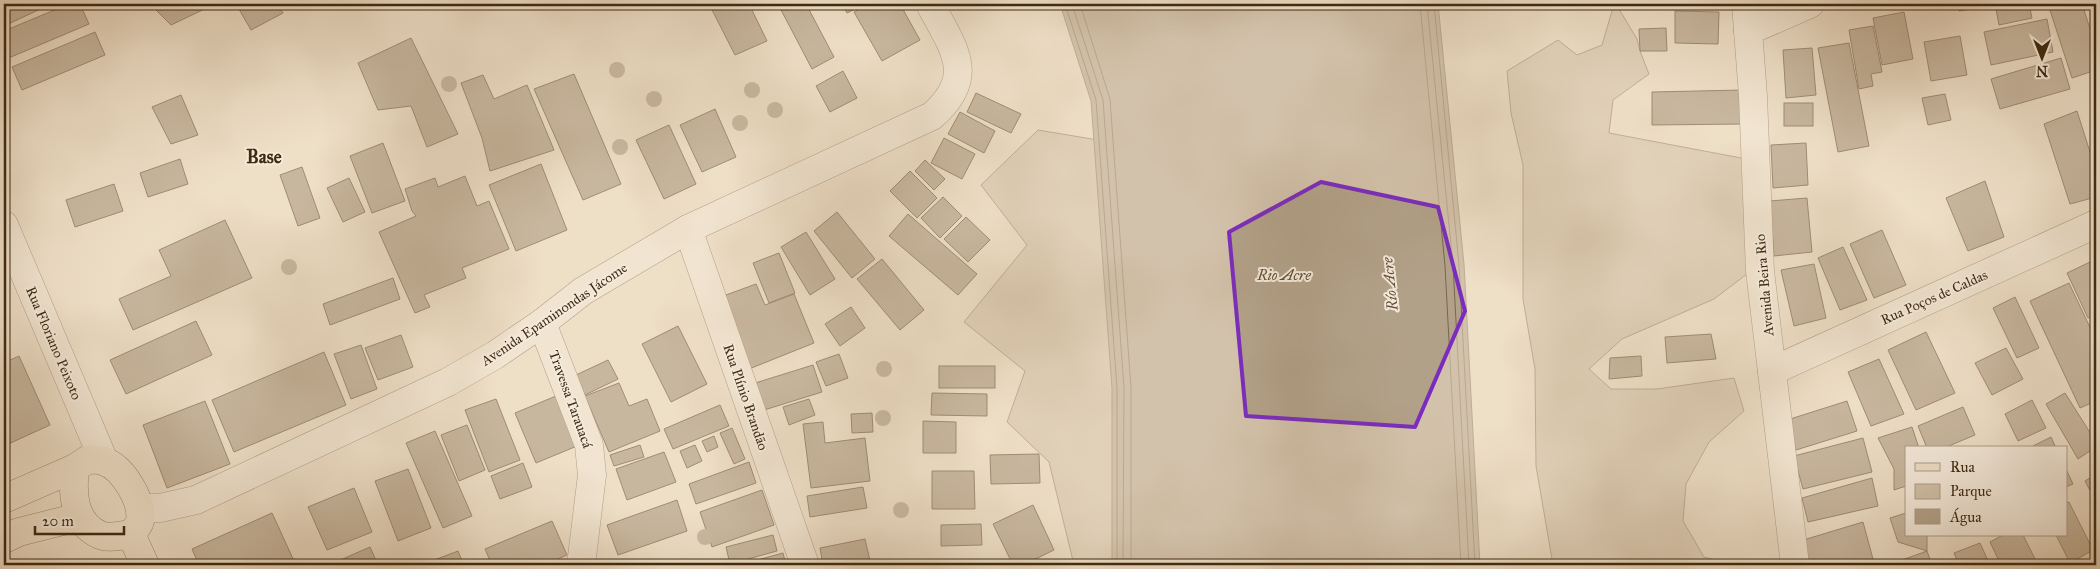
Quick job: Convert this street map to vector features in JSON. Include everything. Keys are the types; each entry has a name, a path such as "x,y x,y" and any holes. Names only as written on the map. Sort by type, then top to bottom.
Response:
{"main road":[{"path":"4,500 75,468 87,460 104,461"},
{"name":"Rua Floriano Peixoto","path":"104,461 117,471 134,490 140,508"},
{"path":"75,468 72,490 79,517 101,536 112,537 131,534 140,523 140,508"},
{"path":"4,539 19,532 79,517"},
{"path":"131,534 146,565"}],"street":[{"name":"Avenida Epaminondas Jácome","path":"140,508 160,508 178,505 205,496 448,382 495,355 542,323 583,291 688,229 932,116 945,105 954,91 958,74 957,56 930,4"},
{"name":"Avenida Beira Rio","path":"1746,4 1754,96 1760,271 1795,565"},
{"path":"1748,31 1810,4"},
{"name":"Rua Poços de Caldas","path":"1772,371 2096,224"},
{"name":"Rua Floriano Peixoto","path":"4,225 104,461"},
{"name":"Rua Plínio Brandão","path":"688,229 804,565"},
{"name":"Travessa Tarauacá","path":"542,323 589,445 592,475 581,565"}],"highlighted area":[{"path":"1321,182 1438,207 1465,311 1415,427 1246,416 1229,232"}],"green space":[{"path":"1614,4 1616,4 1637,39 1649,74 1613,100 1609,133 1741,158 1750,182 1751,271 1714,299 1622,339 1589,369 1611,389 1657,389 1734,378 1744,411 1709,442 1686,484 1683,521 1704,557 1736,565 1553,565 1536,466 1535,369 1523,299 1523,165 1511,113 1507,71 1558,40 1577,55 1602,45"},
{"path":"1038,130 1140,147 1163,565 1074,565 1049,462 1007,422 1025,371 964,322 1027,245 981,185"}],"water":[{"name":"Rio Acre","path":"1060,4 1438,4 1464,264 1480,565 1112,565 1112,388 1091,101"}],"building":[{"path":"4,4 48,4 49,5 4,26"},
{"path":"69,4 80,4 89,24 4,60 4,31"},
{"path":"150,4 215,4 171,25"},
{"path":"236,4 277,4 283,13 251,30"},
{"path":"709,4 749,4 767,41 735,55"},
{"path":"783,4 806,4 834,57 812,69 779,6"},
{"path":"842,4 865,4 847,13"},
{"path":"868,4 900,4 920,40 882,61 854,12"},
{"path":"1958,4 1983,4 1984,7 1959,11"},
{"path":"1995,4 2029,4 2032,18 1999,25"},
{"path":"2048,4 2082,4 2096,47 2096,70 2072,78"},
{"path":"1675,11 1719,12 1718,44 1675,43"},
{"path":"1904,12 1913,59 1882,65 1873,18"},
{"path":"2047,19 2053,52 1991,65 1984,32"},
{"path":"1873,26 1882,72 1871,74 1873,86 1859,89 1849,30"},
{"path":"1666,28 1667,51 1640,51 1639,29"},
{"path":"95,32 105,55 22,90 12,67"},
{"path":"1960,36 1967,75 1931,81 1924,42"},
{"path":"411,38 458,134 427,147 411,106 378,110 358,63"},
{"path":"1849,43 1869,146 1838,152 1818,48"},
{"path":"1812,48 1816,95 1786,98 1783,50"},
{"path":"2061,58 2070,89 2000,109 1991,79"},
{"path":"843,71 857,98 830,112 816,86"},
{"path":"574,74 621,184 583,200 534,89"},
{"path":"483,75 494,99 527,85 554,150 490,171 482,138 461,83"},
{"path":"1742,90 1743,124 1652,125 1652,92"},
{"path":"976,93 1021,114 1011,133 967,112"},
{"path":"1945,94 1951,120 1928,125 1922,98"},
{"path":"181,95 198,135 171,144 152,107"},
{"path":"1784,103 1813,103 1813,126 1784,126"},
{"path":"715,109 736,157 702,172 680,125"},
{"path":"2077,111 2096,171 2096,197 2070,204 2044,124"},
{"path":"960,112 995,131 984,153 948,134"},
{"path":"669,125 696,184 664,199 636,140"},
{"path":"944,138 975,154 962,179 931,163"},
{"path":"383,143 405,201 372,213 350,156"},
{"path":"1806,143 1808,185 1773,188 1771,145"},
{"path":"180,159 188,184 148,197 140,173"},
{"path":"925,160 945,179 934,190 915,171"},
{"path":"541,164 567,230 516,251 489,185"},
{"path":"302,167 320,218 298,226 280,175"},
{"path":"910,171 937,198 917,218 890,191"},
{"path":"465,176 477,206 489,201 509,249 462,268 466,278 424,295 430,307 415,313 379,232 416,216 412,211 405,189 435,178 438,187"},
{"path":"349,178 365,212 343,222 327,188"},
{"path":"1985,181 2004,237 1968,251 1946,198"},
{"path":"114,184 123,211 75,227 66,200"},
{"path":"943,197 962,216 940,238 921,218"},
{"path":"1807,198 1812,252 1774,256 1770,201"},
{"path":"837,212 875,259 852,278 814,231"},
{"path":"908,214 977,274 958,295 889,236"},
{"path":"966,217 990,240 968,262 944,239"},
{"path":"225,220 252,278 133,330 119,299 171,276 159,250"},
{"path":"1882,230 1906,285 1874,298 1850,244"},
{"path":"806,232 835,279 810,295 781,247"},
{"path":"1843,247 1867,300 1840,310 1818,258"},
{"path":"779,253 795,293 769,303 753,263"},
{"path":"882,259 924,310 900,330 857,279"},
{"path":"2090,262 2096,275 2096,314 2088,318 2067,273"},
{"path":"1814,264 1826,318 1794,326 1781,270"},
{"path":"393,278 400,299 330,325 323,304"},
{"path":"2069,283 2096,340 2096,401 2080,408 2030,301"},
{"path":"756,284 765,305 794,294 814,343 744,371 715,299"},
{"path":"2015,297 2039,348 2017,358 1993,308"},
{"path":"851,307 865,328 840,346 825,324"},
{"path":"196,321 212,355 126,394 110,360"},
{"path":"678,326 707,384 671,402 642,344"},
{"path":"1926,332 1955,393 1916,410 1888,350"},
{"path":"1711,334 1716,359 1667,363 1665,337"},
{"path":"401,335 413,367 378,380 365,348"},
{"path":"361,345 377,389 351,399 334,354"},
{"path":"2006,348 2023,379 1992,395 1975,363"},
{"path":"324,352 346,405 234,452 212,400"},
{"path":"839,354 848,378 826,386 816,362"},
{"path":"19,356 50,425 4,446 4,363"},
{"path":"1641,356 1642,376 1609,379 1610,358"},
{"path":"1879,359 1904,414 1871,426 1848,372"},
{"path":"608,360 618,379 585,395 576,375"},
{"path":"813,365 822,392 761,411 752,384"},
{"path":"939,366 995,366 995,388 939,388"},
{"path":"619,383 629,406 647,399 660,431 609,452 585,396"},
{"path":"932,393 987,394 987,416 931,415"},
{"path":"2065,393 2096,442 2096,447 2078,459 2046,404"},
{"path":"556,396 577,446 536,463 515,413"},
{"path":"496,399 520,460 489,472 465,410"},
{"path":"809,399 815,415 789,425 783,407"},
{"path":"2032,400 2046,428 2018,441 2005,414"},
{"path":"205,401 230,464 167,488 143,425"},
{"path":"1847,401 1857,431 1796,450 1787,420"},
{"path":"720,405 729,426 673,449 664,429"},
{"path":"1963,407 1975,435 1949,446 1926,446 1918,426"},
{"path":"872,413 873,432 852,433 851,414"},
{"path":"923,421 956,422 956,453 923,453"},
{"path":"823,422 825,443 865,438 870,481 811,488 803,424"},
{"path":"467,425 485,470 459,481 441,435"},
{"path":"1912,427 1918,446 1905,446 1905,486 1894,490 1894,469 1878,438"},
{"path":"732,428 745,459 734,464 720,433"},
{"path":"435,431 472,516 443,528 406,443"},
{"path":"714,436 718,447 707,452 702,441"},
{"path":"2051,437 2055,446 2033,446"},
{"path":"1863,438 1872,472 1803,489 1794,456"},
{"path":"640,445 644,457 614,466 610,455"},
{"path":"695,445 702,461 687,468 680,451"},
{"path":"664,452 676,482 627,500 616,469"},
{"path":"1039,454 1040,483 991,484 990,455"},
{"path":"749,462 756,483 696,504 689,484"},
{"path":"523,463 532,487 500,499 491,476"},
{"path":"408,469 431,528 398,541 375,481"},
{"path":"932,471 974,471 975,509 932,509"},
{"path":"2068,473 2073,484 2068,486"},
{"path":"2096,474 2096,502 2085,481"},
{"path":"1872,478 1878,506 1808,522 1802,498"},
{"path":"863,487 867,508 810,517 807,496"},
{"path":"354,488 372,532 327,550 308,507"},
{"path":"762,490 774,525 712,547 700,512"},
{"path":"677,500 687,531 618,555 607,525"},
{"path":"2068,502 2093,550 2070,563 2056,536 2068,536"},
{"path":"1033,505 1054,550 1023,565 1013,565 993,524"},
{"path":"272,513 294,561 284,565 199,565 192,549"},
{"path":"1905,513 1905,536 1927,536 1927,551 1898,542 1890,518"},
{"path":"552,521 567,555 544,565 492,565 485,549"},
{"path":"1863,522 1873,559 1851,565 1807,565 1800,541"},
{"path":"981,524 982,545 941,546 941,525"},
{"path":"773,535 777,551 730,564 726,547"},
{"path":"2001,536 2024,536 2038,565 2001,565 1990,542"},
{"path":"865,539 871,565 823,565 820,548"},
{"path":"1980,543 1990,565 1959,565 1954,553"},
{"path":"370,547 378,565 329,565"},
{"path":"458,551 464,565 421,565"},
{"path":"1927,551 1932,565 1905,565 1902,560"},
{"path":"783,553 786,565 739,565"},
{"path":"682,559 684,565 665,565"}],"district":[{"name":"Base","path":"264,156"}],"water label":[{"name":"Río Acre","path":"1390,284"}]}
